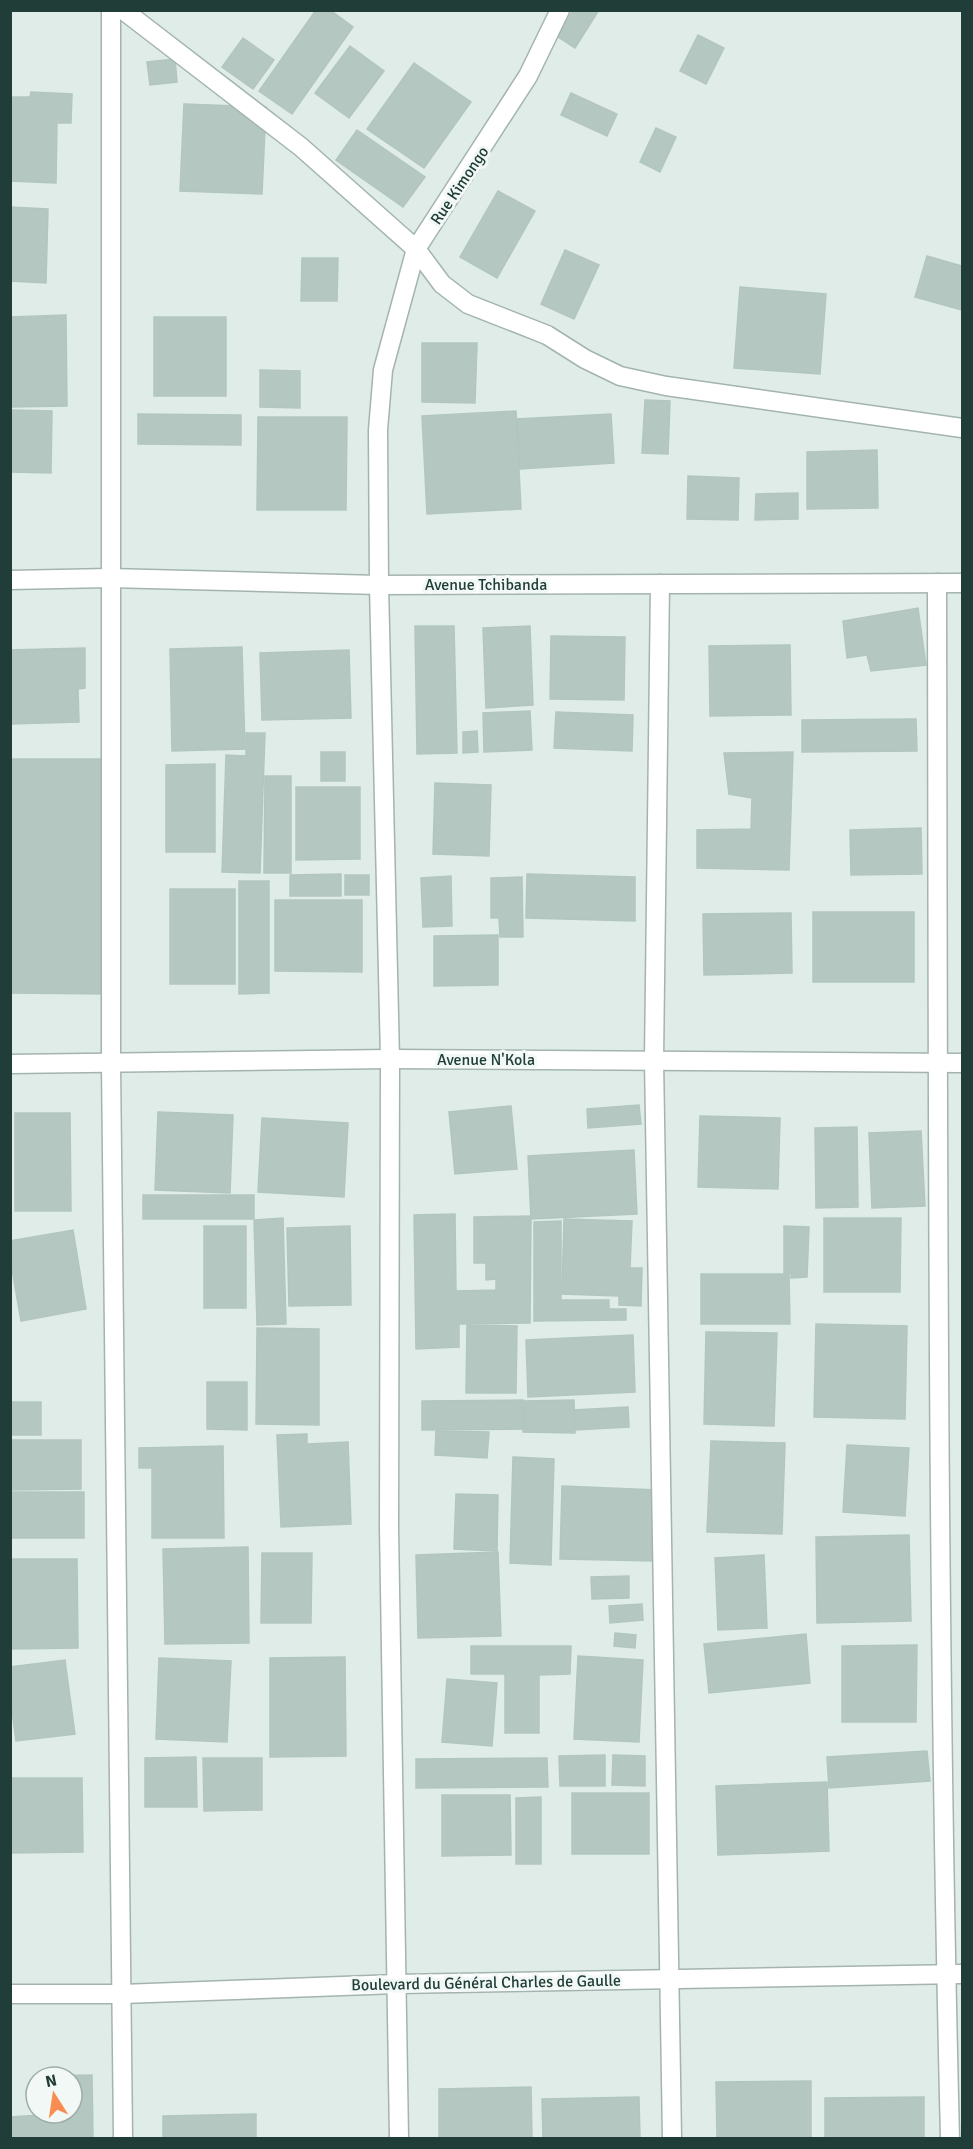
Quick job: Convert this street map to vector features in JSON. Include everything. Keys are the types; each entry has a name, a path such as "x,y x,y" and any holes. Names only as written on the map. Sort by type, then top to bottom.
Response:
{"street":[{"path":"111,10 109,578 111,1064 123,2139"},
{"path":"123,10 301,147 416,249 442,284 468,304 547,334 585,359 620,376 666,386 963,428"},
{"name":"Rue Kimongo","path":"399,2139 389,1528 390,1059 379,585 378,430 383,370 416,249 528,76 561,10"},
{"name":"Avenue Tchibanda","path":"10,580 109,578 379,585 963,583"},
{"path":"937,583 938,1064 954,1974 950,2139"},
{"path":"660,584 654,1060 672,2139"},
{"name":"Avenue N'Kola","path":"10,1064 390,1059 963,1063"},
{"name":"Boulevard du Général Charles de Gaulle","path":"10,1994 122,1994 397,1984 954,1974"}],"building":[{"path":"316,10 330,10 353,27 292,114 259,91"},
{"path":"573,10 599,10 575,48 558,37"},
{"path":"698,35 724,48 706,84 680,71"},
{"path":"243,38 274,60 253,89 222,67"},
{"path":"350,46 384,71 349,118 315,93"},
{"path":"175,59 177,82 150,85 147,62"},
{"path":"414,63 471,102 424,168 367,129"},
{"path":"31,92 72,94 71,123 57,123 56,183 10,181 10,97 30,97"},
{"path":"571,93 617,114 607,136 561,115"},
{"path":"184,104 266,107 262,194 180,191"},
{"path":"656,128 676,137 660,172 640,162"},
{"path":"357,130 425,177 403,207 336,160"},
{"path":"498,191 535,211 497,278 460,257"},
{"path":"10,207 48,209 46,283 10,281"},
{"path":"565,250 599,265 574,319 541,304"},
{"path":"927,256 962,266 962,310 915,297"},
{"path":"302,258 338,258 337,301 301,301"},
{"path":"740,287 826,294 820,374 734,368"},
{"path":"66,315 67,406 10,407 10,317"},
{"path":"154,317 226,317 226,396 154,396"},
{"path":"422,343 477,343 475,403 422,402"},
{"path":"260,370 300,371 300,408 260,407"},
{"path":"645,400 670,401 668,454 642,453"},
{"path":"10,410 52,411 51,473 10,472"},
{"path":"516,411 521,509 427,514 422,416"},
{"path":"138,414 241,415 241,445 138,444"},
{"path":"611,414 614,463 520,469 517,419"},
{"path":"258,417 347,417 346,510 257,510"},
{"path":"877,450 878,508 807,509 807,452"},
{"path":"688,476 739,478 738,520 687,519"},
{"path":"798,493 798,519 755,520 756,494"},
{"path":"918,608 926,665 871,671 867,655 847,658 843,621"},
{"path":"415,626 454,626 457,753 417,754"},
{"path":"530,626 533,705 486,708 483,628"},
{"path":"551,636 625,637 624,700 550,699"},
{"path":"790,645 791,715 710,716 709,646"},
{"path":"242,647 245,749 172,751 170,649"},
{"path":"85,648 85,688 78,689 79,722 10,724 10,650"},
{"path":"349,650 351,718 262,720 260,653"},
{"path":"530,711 532,750 484,752 483,713"},
{"path":"556,712 633,715 632,751 554,748"},
{"path":"916,719 917,751 802,752 802,720"},
{"path":"477,731 478,752 463,753 463,732"},
{"path":"246,733 265,733 260,873 222,872 226,755 246,756"},
{"path":"321,752 345,752 345,781 321,781"},
{"path":"793,752 789,870 697,868 697,830 751,829 752,798 729,794 724,753"},
{"path":"10,759 109,759 109,994 10,993"},
{"path":"215,764 215,852 166,852 166,765"},
{"path":"265,776 291,776 291,873 264,873"},
{"path":"435,783 491,785 489,856 433,854"},
{"path":"296,787 360,787 360,859 296,860"},
{"path":"921,828 922,874 851,875 850,830"},
{"path":"341,874 341,896 290,896 290,875"},
{"path":"527,874 635,877 635,921 526,918"},
{"path":"345,875 369,875 369,895 345,895"},
{"path":"451,876 452,926 423,927 421,878"},
{"path":"522,877 523,937 500,937 499,918 491,918 491,878"},
{"path":"239,881 269,881 269,993 239,994"},
{"path":"170,889 235,889 235,984 170,984"},
{"path":"275,900 362,900 362,972 275,971"},
{"path":"813,912 914,912 914,982 813,982"},
{"path":"791,913 792,973 704,975 703,914"},
{"path":"498,935 498,985 434,986 434,936"},
{"path":"639,1105 641,1124 588,1128 587,1109"},
{"path":"511,1106 517,1169 455,1174 449,1112"},
{"path":"158,1112 233,1115 230,1193 155,1190"},
{"path":"15,1113 70,1113 71,1211 15,1211"},
{"path":"700,1116 780,1118 778,1189 698,1187"},
{"path":"262,1118 348,1123 344,1197 258,1192"},
{"path":"857,1127 858,1207 816,1208 815,1128"},
{"path":"921,1131 925,1206 872,1208 869,1133"},
{"path":"634,1150 637,1214 531,1219 528,1156"},
{"path":"143,1195 254,1195 254,1219 143,1219"},
{"path":"455,1214 456,1291 496,1290 496,1279 486,1280 486,1263 474,1263 474,1217 531,1216 530,1323 459,1324 459,1347 416,1349 414,1215"},
{"path":"283,1218 286,1324 257,1325 254,1220"},
{"path":"824,1218 901,1218 900,1292 824,1292"},
{"path":"564,1219 632,1221 630,1268 642,1268 641,1306 619,1305 619,1296 562,1294"},
{"path":"561,1221 561,1300 609,1300 609,1309 626,1309 626,1320 534,1321 534,1222"},
{"path":"204,1226 246,1226 246,1308 204,1308"},
{"path":"350,1226 351,1305 289,1306 287,1228"},
{"path":"784,1226 809,1227 807,1277 791,1278 791,1273 784,1273"},
{"path":"73,1230 86,1309 21,1321 10,1258 10,1241"},
{"path":"701,1274 789,1274 790,1324 701,1324"},
{"path":"816,1324 907,1326 905,1419 814,1417"},
{"path":"467,1325 517,1326 516,1393 466,1393"},
{"path":"257,1328 319,1329 319,1425 256,1424"},
{"path":"706,1332 777,1333 774,1426 704,1424"},
{"path":"633,1335 635,1392 528,1397 526,1340"},
{"path":"207,1382 247,1382 247,1430 207,1429"},
{"path":"523,1400 523,1429 422,1430 422,1401"},
{"path":"574,1400 575,1433 523,1432 524,1401"},
{"path":"10,1402 41,1402 41,1435 10,1435"},
{"path":"628,1407 629,1427 575,1430 574,1410"},
{"path":"436,1431 489,1432 487,1458 435,1455"},
{"path":"307,1434 307,1444 348,1442 351,1524 281,1527 277,1435"},
{"path":"10,1440 81,1440 81,1489 10,1490"},
{"path":"711,1441 785,1443 782,1534 707,1532"},
{"path":"847,1445 909,1448 905,1516 843,1512"},
{"path":"223,1446 224,1538 152,1538 152,1468 139,1468 139,1448"},
{"path":"513,1457 554,1459 551,1565 510,1563"},
{"path":"562,1486 657,1490 654,1561 560,1559"},
{"path":"10,1492 84,1492 84,1538 10,1538"},
{"path":"456,1494 498,1495 497,1551 454,1549"},
{"path":"909,1535 911,1621 817,1623 816,1537"},
{"path":"248,1547 249,1643 165,1644 163,1549"},
{"path":"498,1552 501,1636 418,1638 416,1555"},
{"path":"262,1553 312,1553 311,1623 261,1623"},
{"path":"764,1555 767,1628 718,1630 715,1558"},
{"path":"10,1559 77,1559 78,1648 10,1649"},
{"path":"629,1576 629,1598 592,1599 591,1577"},
{"path":"642,1604 643,1620 610,1623 609,1606"},
{"path":"615,1633 636,1635 635,1648 614,1646"},
{"path":"806,1634 810,1683 709,1693 704,1644"},
{"path":"917,1645 916,1722 842,1722 842,1646"},
{"path":"471,1646 571,1646 570,1674 539,1675 539,1733 505,1733 505,1674 471,1674"},
{"path":"578,1656 643,1660 639,1742 574,1739"},
{"path":"345,1657 346,1756 270,1757 270,1658"},
{"path":"159,1658 231,1661 227,1742 156,1739"},
{"path":"65,1660 75,1734 16,1741 10,1696 10,1667"},
{"path":"447,1679 497,1683 492,1746 442,1742"},
{"path":"927,1751 930,1781 829,1788 827,1757"},
{"path":"605,1755 605,1786 560,1786 559,1756"},
{"path":"613,1755 645,1756 645,1786 612,1785"},
{"path":"196,1757 197,1807 145,1807 145,1758"},
{"path":"203,1758 262,1758 262,1810 204,1811"},
{"path":"547,1758 548,1787 416,1788 416,1759"},
{"path":"10,1778 82,1778 83,1852 10,1853"},
{"path":"827,1782 829,1851 718,1855 716,1786"},
{"path":"572,1793 649,1793 649,1854 572,1854"},
{"path":"442,1795 510,1795 511,1855 442,1856"},
{"path":"541,1797 541,1864 516,1864 516,1798"},
{"path":"84,2075 92,2075 93,2138 10,2138 10,2117 24,2116 24,2125 84,2125"},
{"path":"811,2081 811,2138 717,2138 716,2082"},
{"path":"531,2087 532,2138 439,2138 439,2089"},
{"path":"639,2097 640,2138 543,2138 542,2099"},
{"path":"924,2097 924,2138 825,2138 825,2098"},
{"path":"256,2114 256,2138 163,2138 163,2116"}]}
